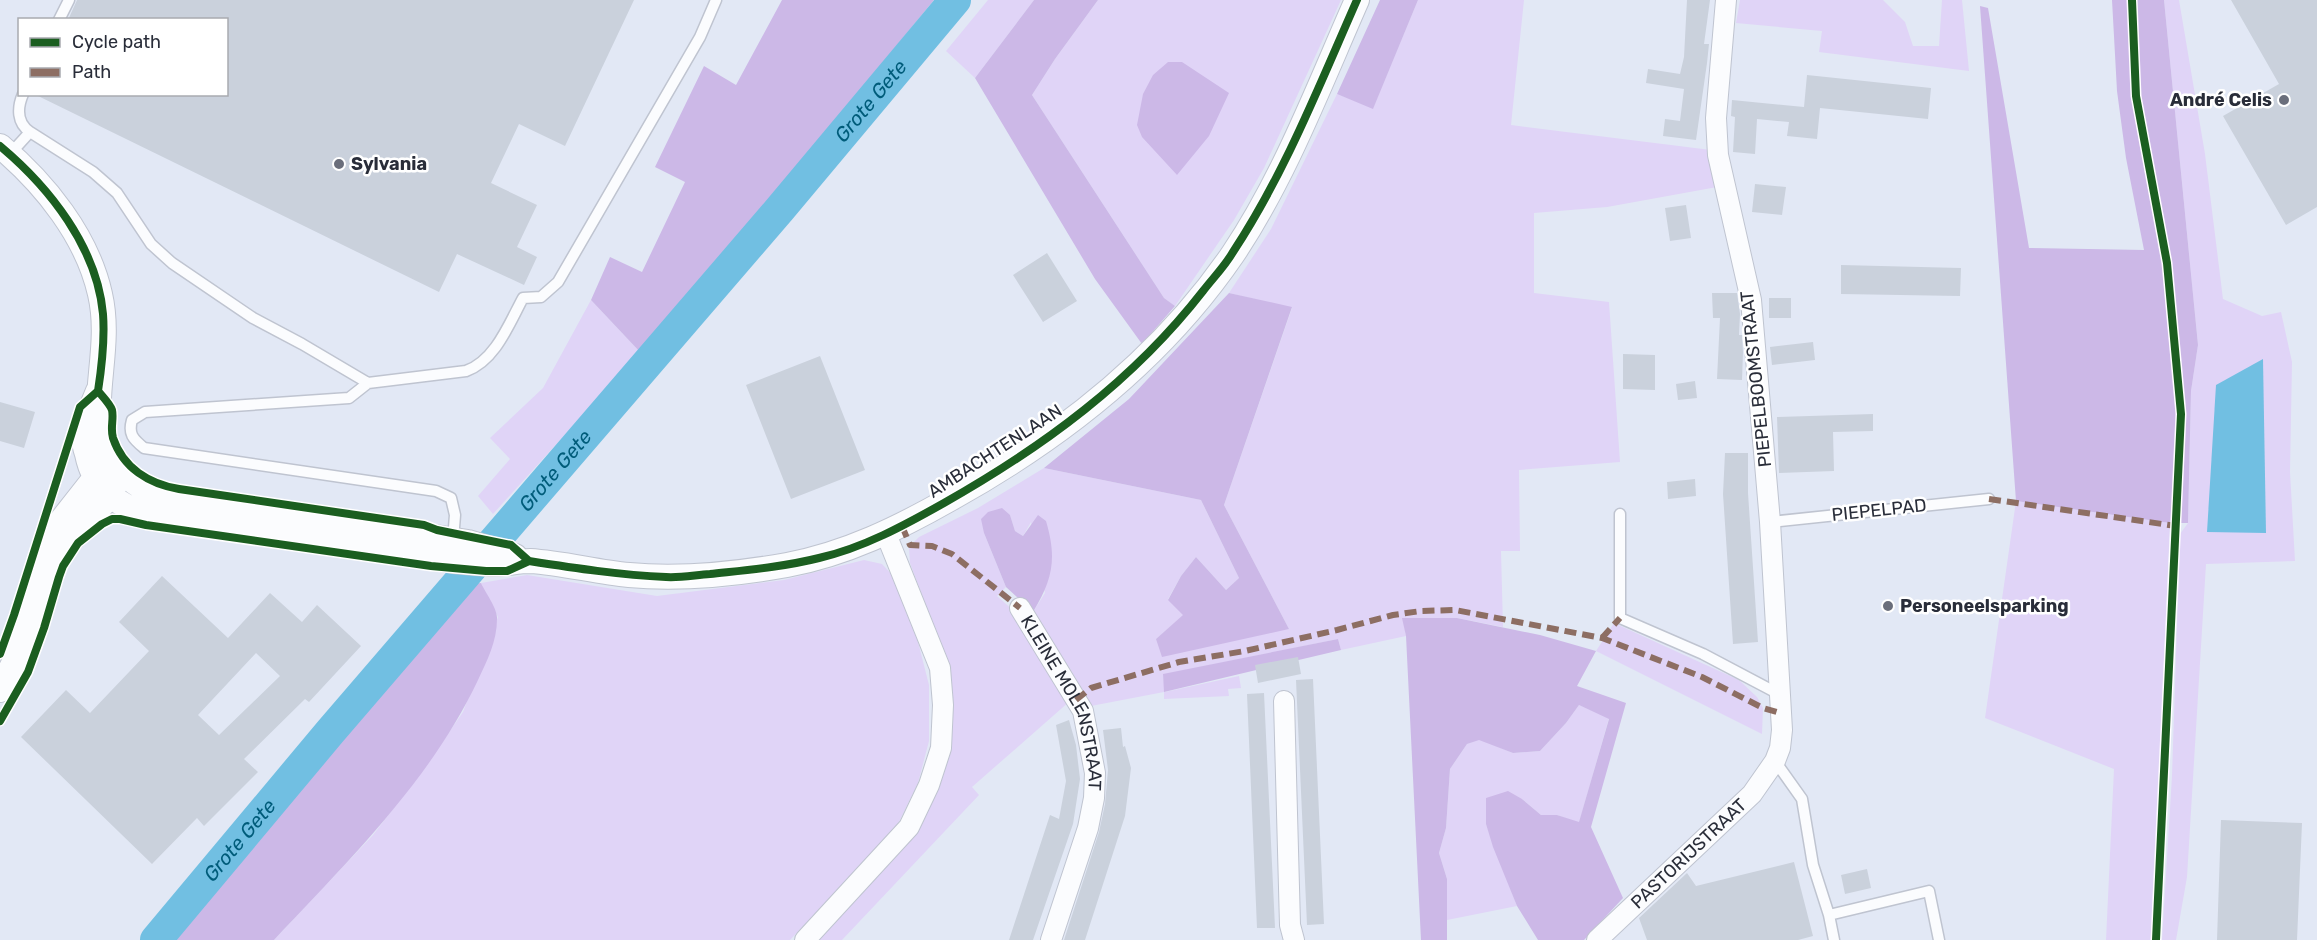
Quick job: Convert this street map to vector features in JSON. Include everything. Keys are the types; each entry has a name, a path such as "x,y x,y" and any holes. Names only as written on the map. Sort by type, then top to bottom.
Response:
{"street":[{"name":"AMBACHTENLAAN","path":"121,473 136,485 153,494 458,548 499,558 628,575 670,577 786,565 822,558 886,534 987,478 1036,447 1095,403 1141,362 1190,308 1232,255 1263,205 1289,153 1357,0"},
{"name":"PIEPELBOOMSTRAAT","path":"1726,0 1716,118 1718,155 1751,300 1770,522 1782,730 1780,748 1775,761"},
{"path":"0,690 14,662 40,584 102,488 121,473 103,441 99,417 98,391 104,335 100,295 95,276 82,247 63,216 37,181 5,150"},
{"path":"98,391 88,416 83,438 102,488"},
{"name":"AMBACHTENLAAN","path":"102,488 132,510 149,514 458,548"},
{"path":"805,940 909,827 929,785 941,748 943,705 940,668 886,534"},
{"name":"KLEINE MOLENSTRAAT","path":"1020,608 1083,711 1095,773 1094,798 1088,828 1050,940"},
{"path":"1284,701 1290,925 1294,940"},
{"name":"PASTORIJSTRAAT","path":"1596,940 1752,795 1775,761"}],"lane":[{"path":"60,18 69,0"},
{"path":"458,548 451,498 436,491 144,448 133,440 129,430 132,420 145,412 350,398 368,383 466,371 477,367 497,346 523,298 541,297 558,282 700,37 716,0"},
{"path":"22,96 19,116 24,128 93,172 117,193 152,244 172,263 253,318 368,383"},
{"path":"5,150 30,132"},
{"name":"PIEPELPAD","path":"1770,522 1989,499"},
{"path":"1620,514 1620,618 1703,654 1779,694"},
{"path":"1775,761 1802,799 1813,865 1829,915 1834,940"},
{"path":"1829,915 1929,891 1940,940"}],"shaded area":[{"path":"782,0 934,0 640,352 591,300 610,257 642,272 685,182 655,167 704,66 736,85"},
{"path":"988,0 1034,0 975,78 946,51"},
{"path":"1034,0 1098,0 1032,95 1164,298 1175,306 1142,344 1095,279 975,78"},
{"path":"1098,0 1341,0 1264,168 1234,220 1175,306 1164,298 1032,95"},
{"path":"1380,0 1418,0 1373,109 1337,94"},
{"path":"1418,0 1524,0 1511,125 1711,150 1717,187 1607,207 1534,213 1534,293 1609,302 1620,462 1519,470 1520,551 1501,551 1503,627 1457,618 1403,618 1406,636 1341,650 1338,639 1163,675 1165,692 1239,676 1241,688 1228,689 1229,696 1164,699 1164,692 1091,706 1033,612 1045,593 1031,522 1023,536 1015,531 1010,515 984,533 1006,587 997,596 1014,611 1070,701 972,787 979,795 842,940 819,940 914,834 931,803 943,770 946,660 910,563 909,547 919,537 978,508 1044,468 1201,500 1239,578 1226,590 1196,557 1181,576 1168,599 1184,615 1156,639 1289,629 1224,505 1292,308 1229,293 1271,229 1337,94 1373,108"},
{"path":"1740,0 1883,0 1905,22 1913,46 1939,46 1942,0 1962,0 1969,71 1819,52 1822,31 1736,23"},
{"path":"2112,0 2164,0 2198,345 2191,391 2188,523 2170,523 2016,501 1980,6 1988,8 2029,248 2144,250 2126,158 2117,91"},
{"path":"2164,0 2179,0 2205,154 2223,299 2262,316 2281,312 2292,362 2290,472 2295,561 2206,564 2187,877 2176,940 2162,940 2172,776 2180,534 2188,523 2191,391 2198,345"},
{"path":"1168,62 1182,62 1229,93 1209,136 1177,175 1142,137 1137,125 1143,94 1153,75"},
{"path":"1229,293 1292,307 1224,505 1289,629 1162,657 1156,639 1183,615 1168,600 1181,576 1196,557 1226,590 1239,578 1201,500 1044,468 1129,399"},
{"path":"591,300 640,352 493,514 478,496 510,459 490,438 543,388"},
{"path":"2016,501 2170,523 2152,940 2106,940 2114,769 1985,718"},
{"path":"1002,508 1010,515 1015,531 1023,536 1038,515 1046,521 1051,546 1051,568 1045,589 1033,612 1006,587 984,533 981,519 988,512"},
{"path":"864,560 882,564 895,578 918,642 929,685 929,741 918,783 896,828 790,940 274,940 373,835 423,770 463,712 498,617 481,583 527,575 657,596 784,580"},
{"path":"481,583 497,615 497,627 485,666 459,717 437,752 413,785 359,849 274,940 156,940 330,732 458,585"},
{"path":"1402,618 1457,618 1540,635 1596,651 1577,686 1626,703 1591,827 1623,898 1584,940 1538,940 1517,906 1486,824 1486,798 1508,791 1541,815 1557,815 1579,822 1609,719 1579,705 1540,751 1513,753 1479,740 1467,744 1450,769 1446,828 1439,853 1447,879 1447,940 1421,940 1406,636"},
{"path":"1614,623 1739,680 1757,697 1763,708 1762,734 1596,651"},
{"path":"1338,639 1341,650 1164,692 1163,674"},
{"path":"1579,705 1609,718 1579,823 1557,815 1541,815 1522,799 1486,824 1517,906 1447,920 1447,879 1439,853 1446,828 1450,769 1467,744 1479,739 1513,753 1540,751"}],"water":[{"path":"2263,359 2266,533 2207,532 2216,385"}],"building":[{"name":"Sylvania","path":"77,0 634,0 565,146 519,124 491,183 537,205 517,247 537,257 524,285 457,254 439,292 38,96 228,96 228,18 69,18"},
{"path":"1687,0 1710,0 1704,44 1709,44 1696,140 1663,136 1665,119 1680,121 1684,89 1646,83 1648,69 1680,74 1684,57"},
{"name":"André Celis","path":"2231,0 2317,0 2317,207 2286,225 2223,116 2279,84"},
{"path":"1807,75 1931,88 1928,119 1820,108 1817,139 1787,136 1789,122 1757,119 1755,154 1733,152 1735,117 1731,116 1732,100 1804,107"},
{"path":"1755,184 1786,187 1782,215 1752,212"},
{"path":"1686,205 1691,238 1670,241 1665,208"},
{"path":"1047,253 1077,301 1043,322 1013,275"},
{"path":"1841,265 1961,268 1960,296 1841,294"},
{"path":"1712,293 1737,293 1740,314 1739,335 1742,335 1743,352 1742,380 1717,379 1720,318 1713,318"},
{"path":"1769,298 1791,298 1791,318 1769,318"},
{"path":"1813,342 1815,360 1772,365 1770,347"},
{"path":"1623,354 1655,355 1655,390 1623,389"},
{"path":"820,356 865,470 791,499 746,385"},
{"path":"1695,381 1697,398 1678,400 1676,384"},
{"path":"0,402 35,412 24,448 0,441"},
{"path":"1873,414 1873,431 1833,432 1834,471 1779,473 1777,417"},
{"path":"1725,453 1748,453 1748,493 1758,642 1733,644 1723,494"},
{"path":"1695,479 1696,496 1668,499 1667,482"},
{"path":"162,576 228,638 270,593 302,622 317,605 361,646 309,702 305,699 244,759 258,772 204,826 197,818 152,864 21,737 66,690 90,713 149,651 119,622","holes":["256,653 280,676 219,735 198,715"]},
{"path":"1298,657 1301,674 1258,683 1255,665"},
{"path":"1313,679 1324,924 1307,925 1296,680"},
{"path":"1264,693 1275,928 1257,928 1247,694"},
{"path":"1069,720 1076,745 1080,779 1073,824 1033,940 1009,940 1050,815 1059,819 1066,781 1056,725"},
{"path":"1121,728 1123,747 1125,746 1131,768 1125,816 1085,940 1064,940 1099,832 1105,804 1108,770 1103,730"},
{"path":"2221,820 2302,823 2297,940 2217,940"},
{"path":"1794,862 1813,936 1798,940 1647,940 1639,918 1687,873 1696,886"},
{"path":"1867,869 1871,888 1845,894 1841,875"}],"waterway":[{"name":"Grote Gete","path":"156,940 330,732 780,209 955,0"}],"marked path":[{"path":"1989,499 2176,526"},
{"path":"902,526 910,545 932,546 952,554 1020,608"},
{"path":"1076,700 1091,688 1179,662 1245,651 1393,615 1455,610 1602,638 1702,677 1763,708 1780,713"},
{"path":"1602,638 1620,618"}],"cycle path":[{"path":"529,561 614,573 671,577 751,570 805,561 835,554 883,535 981,482 1016,459 1084,410 1147,354 1176,324 1226,262 1252,222 1285,160 1357,0"},
{"path":"2132,0 2136,96 2167,263 2181,414 2156,940"},
{"path":"0,146 36,180 53,200 81,242 91,265 99,289 104,324 98,391"},
{"path":"98,391 112,410 112,431 117,449 138,473 157,483 179,489 424,525 437,530 511,545 529,561"},
{"path":"0,654 80,407 98,391"},
{"path":"0,721 28,672 63,566 78,543 112,519 431,566 507,571 529,561"}],"place":[{"name":"André Celis","path":"2284,100"},
{"name":"Sylvania","path":"339,164"},
{"name":"Personeelsparking","path":"1888,606"}]}
